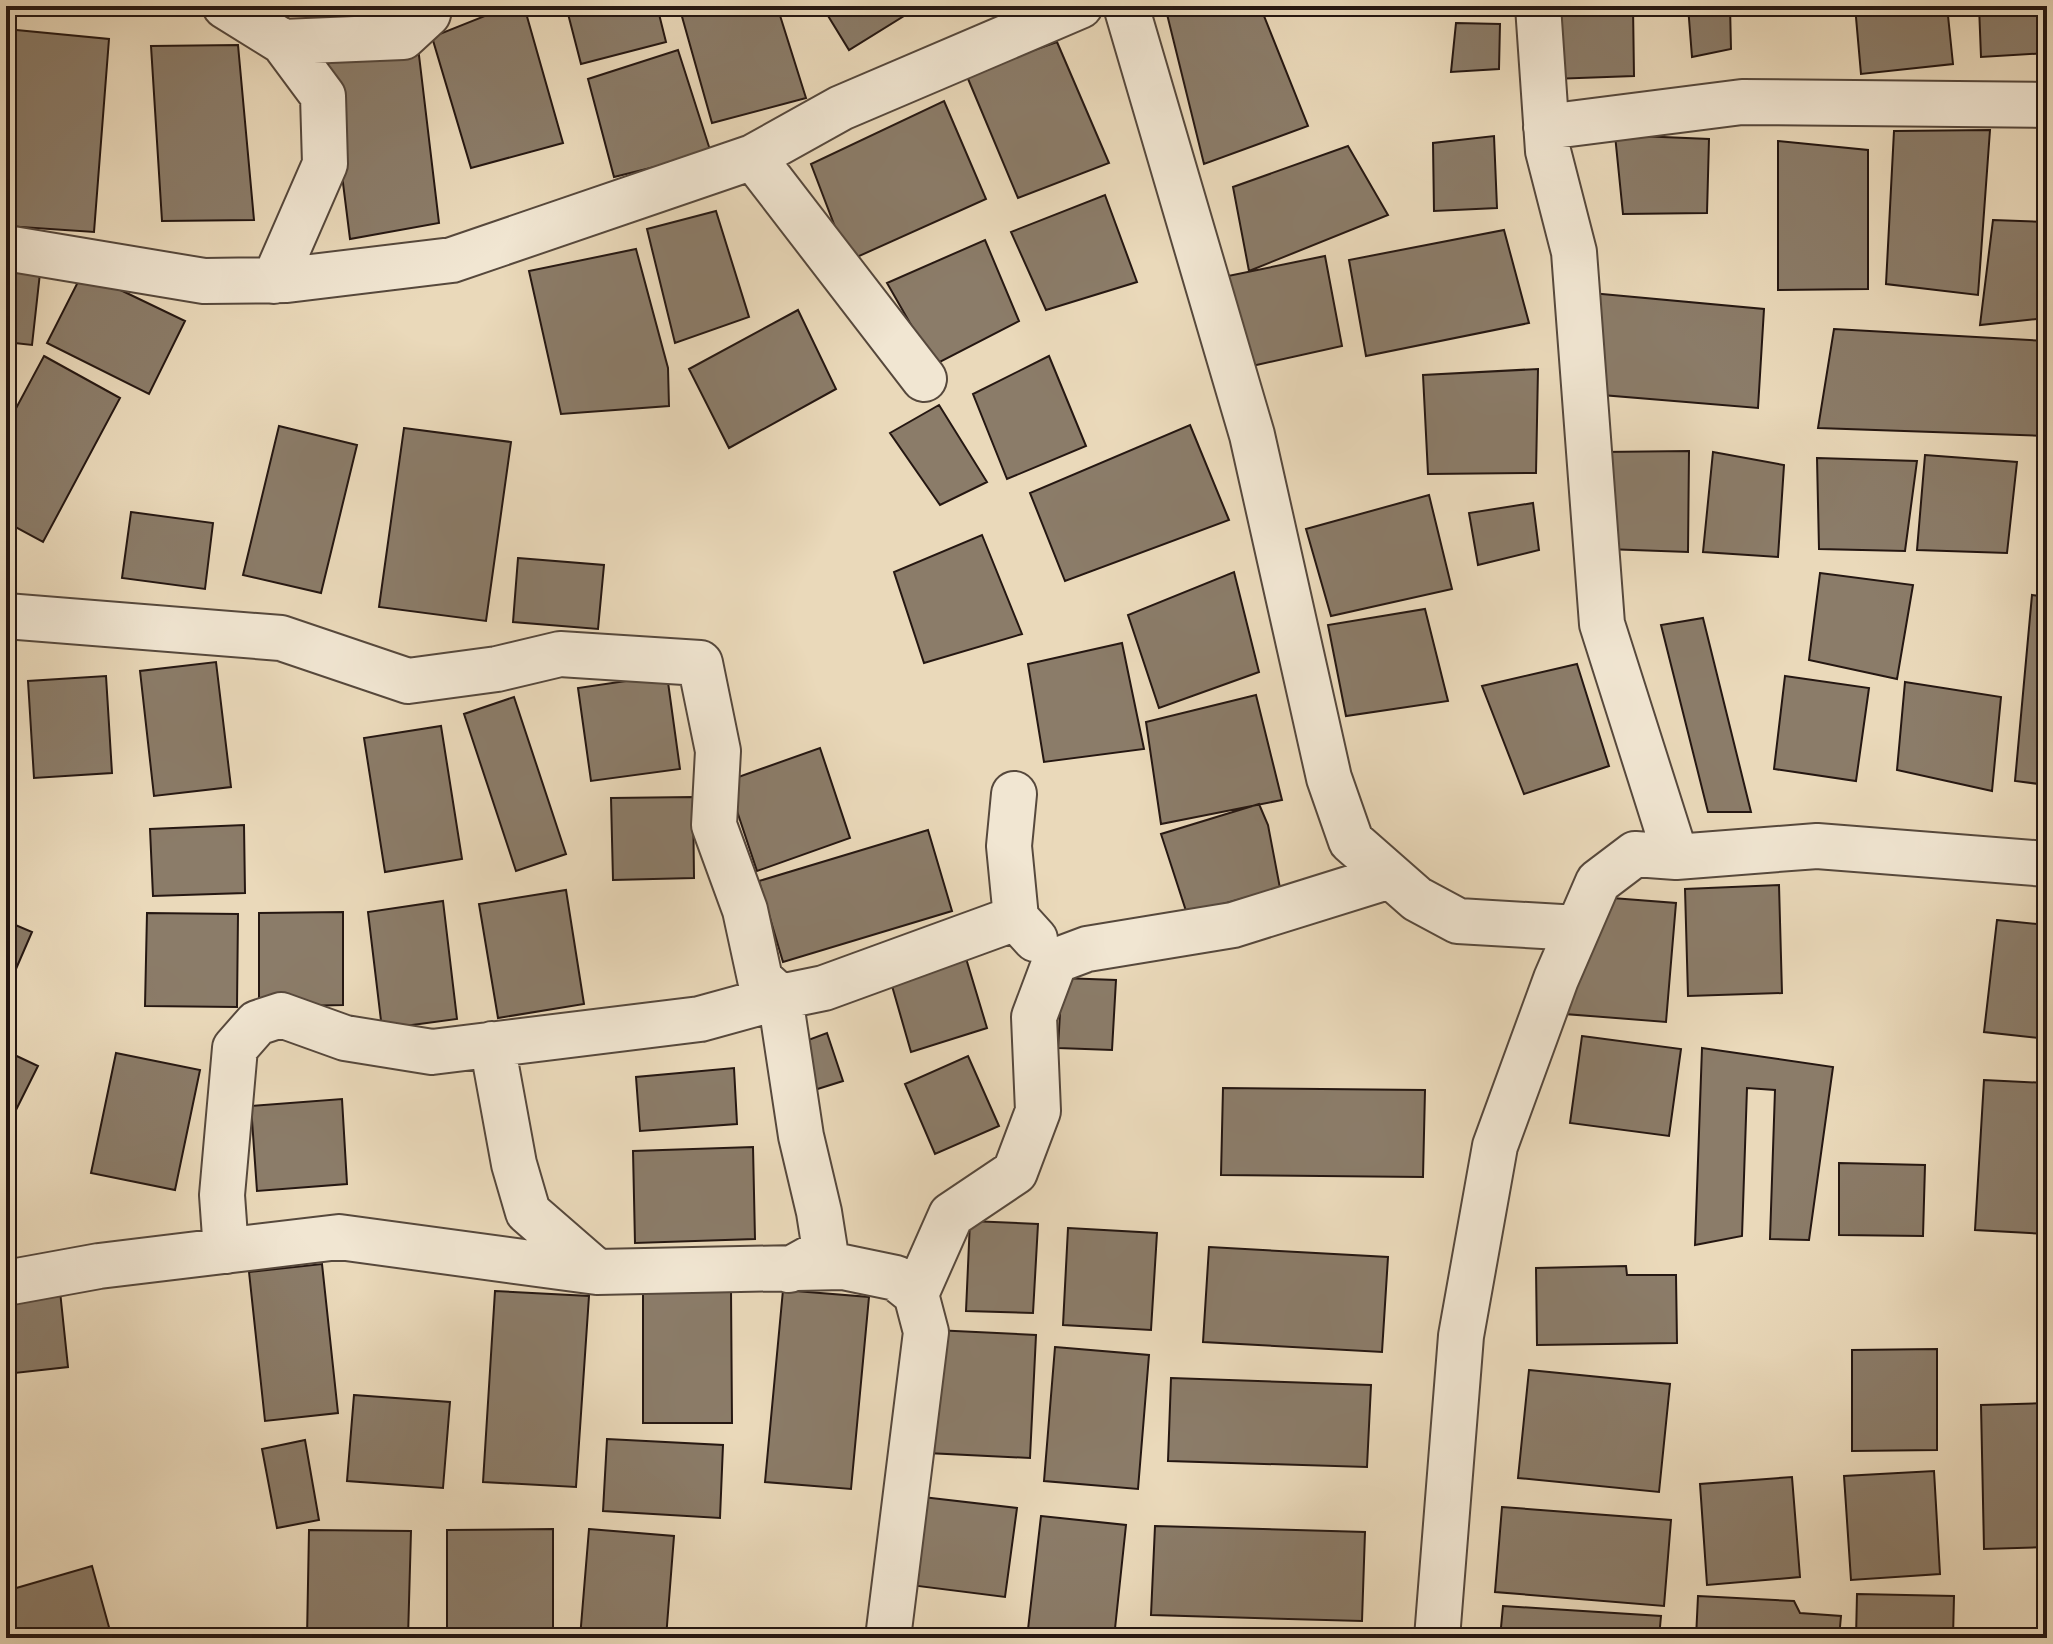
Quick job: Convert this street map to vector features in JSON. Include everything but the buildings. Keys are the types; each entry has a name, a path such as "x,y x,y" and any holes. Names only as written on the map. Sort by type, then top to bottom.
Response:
{"street":[{"path":"225,6 283,42 323,96 325,164 274,281"},
{"path":"283,42 403,37 428,14 430,6"},
{"path":"6,248 204,281 274,281 452,260 753,157 841,108 1080,6"},
{"path":"1126,6 1252,435 1329,778 1351,841 1417,899 1458,921 1578,928"},
{"path":"1538,6 1548,151 1574,252 1602,624 1676,857"},
{"path":"1546,127 1742,102 2047,105"},
{"path":"753,157 924,379"},
{"path":"6,616 281,638 408,681 497,669 560,654 700,663 718,751 714,825 745,910 760,979 780,997 801,1136 825,1250 789,1270"},
{"path":"1014,794 1009,846 1016,918 1055,961"},
{"path":"1437,1638 1461,1336 1495,1146 1556,979 1598,882 1635,854 1676,857 1817,846 2047,864"},
{"path":"916,1294 951,1215 1015,1172 1038,1111 1034,1017 1055,961 1087,949 1233,925 1390,876"},
{"path":"226,1251 222,1195 235,1048 257,1023 281,1015 345,1038 432,1052 575,1037 700,1019 824,988 1016,918"},
{"path":"492,1044 514,1164 528,1212 597,1272"},
{"path":"6,1283 99,1266 339,1237 597,1272 843,1267 896,1278 916,1294 926,1332 888,1638"}]}
